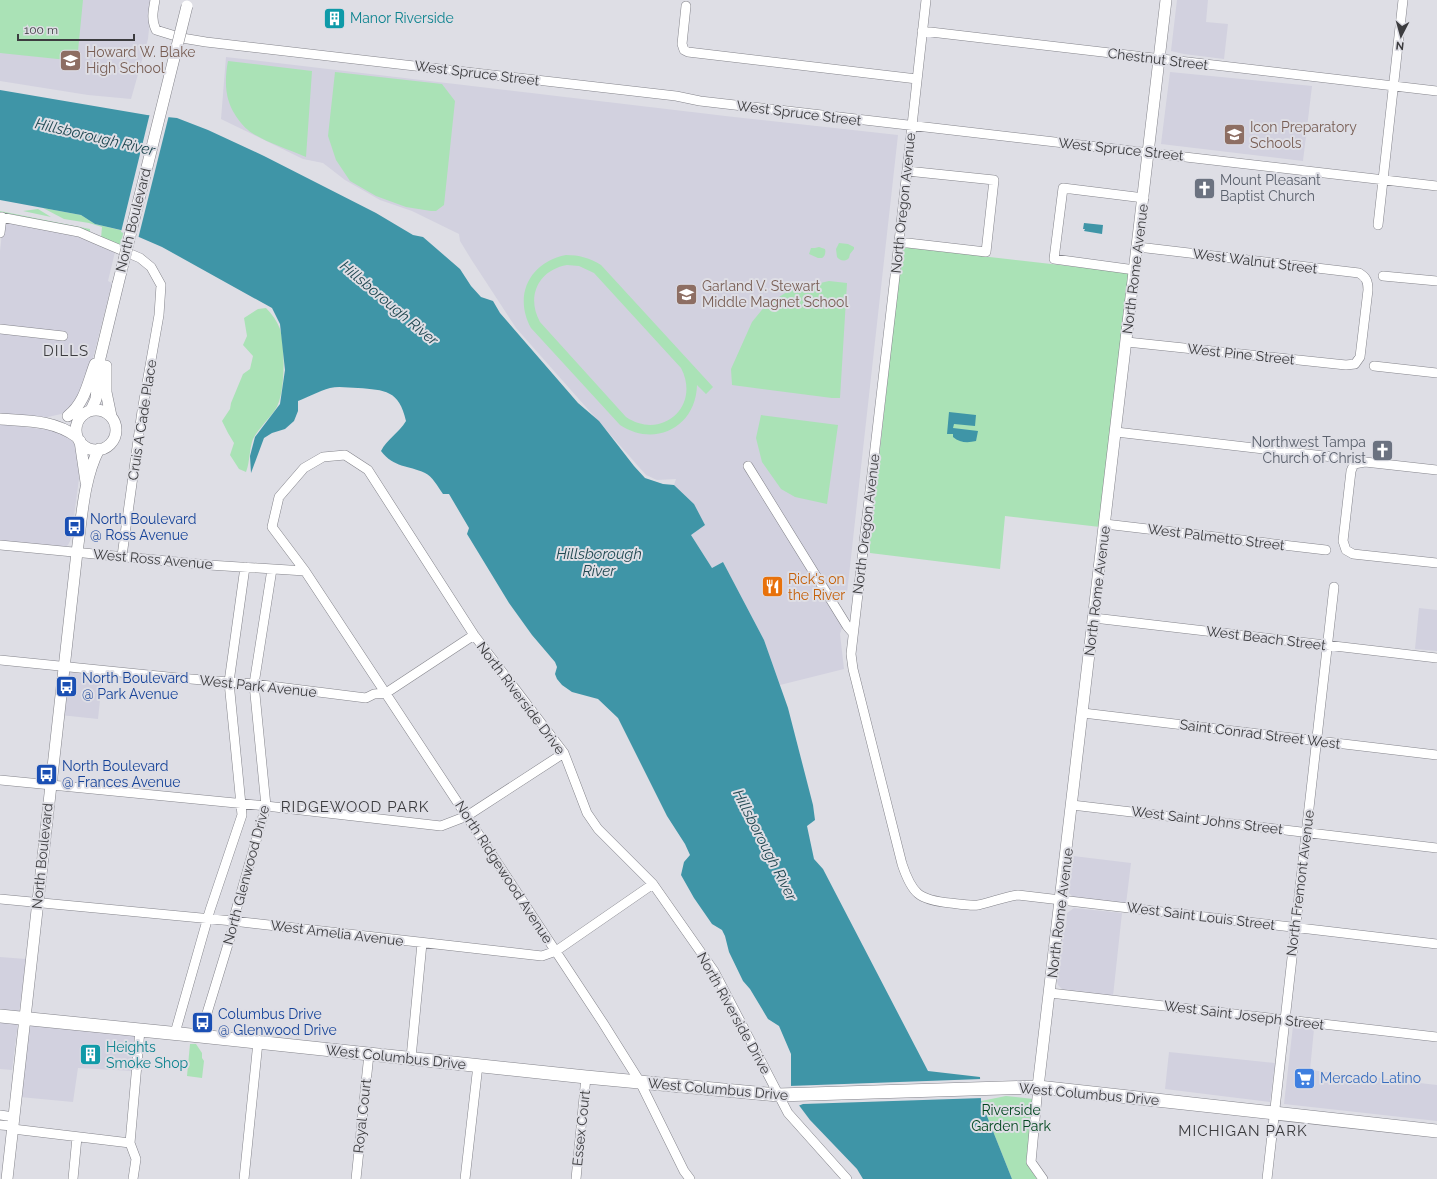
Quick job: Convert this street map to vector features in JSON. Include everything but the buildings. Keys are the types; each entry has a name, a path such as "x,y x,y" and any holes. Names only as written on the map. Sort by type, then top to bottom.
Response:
{"main road":[{"name":"West Columbus Drive","path":"0,1016 175,1033 586,1077 785,1095 994,1088 1038,1088 1274,1112 1437,1131"}],"street":[{"name":"West Spruce Street","path":"155,0 152,19 156,30 182,38 206,42 676,96 700,101 912,126 1437,186"},
{"name":"North Oregon Avenue","path":"926,0 853,633 851,654 853,669 902,864 913,889 920,896 933,901 970,905 978,905 998,898 1018,895 1061,900"},
{"name":"North Rome Avenue","path":"1042,1179 1031,1162 1038,1088 1144,198 1166,0"},
{"path":"1378,225 1403,0"},
{"name":"North Boulevard","path":"88,411 96,399 99,364 187,3"},
{"path":"686,6 682,44 684,50 688,52 917,79"},
{"name":"Chestnut Street","path":"922,31 1437,91"},
{"path":"899,242 986,252 994,180 907,171"},
{"path":"1135,270 1054,259 1063,188 1144,198"},
{"path":"0,233 1,217"},
{"name":"Cruis A Cade Place","path":"1,217 79,232 101,241 140,258 152,267 161,284 160,315 142,411 122,556"},
{"name":"West Walnut Street","path":"1138,247 1358,273 1364,276 1368,282 1360,357 1355,364"},
{"path":"1383,276 1437,281"},
{"path":"0,329 63,336"},
{"name":"West Pine Street","path":"1127,342 1346,365 1355,364"},
{"path":"68,416 74,411 80,402 87,388 97,360 104,348"},
{"name":"North Boulevard","path":"104,348 106,392 111,416"},
{"path":"1374,366 1437,374"},
{"path":"79,439 76,427 78,421 88,411"},
{"path":"0,418 46,422 70,432 86,447 99,449 110,444 116,433 116,427 111,416 102,411 88,411 46,422"},
{"path":"1116,432 1332,457"},
{"name":"North Boulevard","path":"79,439 86,485"},
{"name":"North Boulevard","path":"7,1179 77,552 86,485 93,461 99,449"},
{"name":"North Riverside Drive","path":"305,571 272,527 279,497 304,468 323,457 345,455 368,470 474,635 564,752 587,813 598,829 653,884 714,971 785,1095 788,1113 847,1179"},
{"path":"1437,470 1365,462 1354,464 1351,471 1343,541 1346,550 1353,554 1437,563"},
{"path":"748,466 847,626 853,633"},
{"name":"West Palmetto Street","path":"1105,524 1326,550"},
{"name":"West Ross Avenue","path":"0,545 305,571"},
{"name":"North Glenwood Drive","path":"175,1033 207,919 242,815 229,682 245,567"},
{"name":"North Glenwood Drive","path":"200,1036 233,928 233,921 266,806 254,684 272,569"},
{"name":"North Ridgewood Avenue","path":"305,571 468,816 640,1082 683,1175 690,1179"},
{"name":"North Fremont Avenue","path":"1267,1179 1334,587"},
{"name":"West Beach Street","path":"1094,618 1437,658"},
{"name":"West Park Avenue","path":"0,660 254,684 366,698 374,694 386,693 474,635"},
{"name":"Saint Conrad Street West","path":"1083,713 1437,755"},
{"path":"0,780 266,806 441,826 468,816 564,752"},
{"name":"West Saint Johns Street","path":"1072,805 1437,848"},
{"name":"West Amelia Avenue","path":"0,899 233,921 542,956 556,951 653,884"},
{"name":"West Saint Louis Street","path":"1061,900 1437,944"},
{"path":"411,1058 422,943"},
{"name":"West Saint Joseph Street","path":"1050,993 1437,1037"},
{"path":"133,1179 136,1159 130,1143 140,1030"},
{"path":"244,1179 258,1042"},
{"name":"Royal Court","path":"356,1179 369,1054"},
{"path":"465,1179 478,1065"},
{"name":"Essex Court","path":"576,1179 586,1077"},
{"path":"0,1115 13,1124"},
{"path":"0,1125 13,1124 77,1137 130,1143"},
{"path":"73,1179 77,1137"}],"shaded area":[{"name":"Howard W. Blake High School","path":"0,0 152,0 148,39 131,99 88,95 0,81"},
{"path":"1177,0 1208,0 1206,22 1228,24 1224,59 1171,51"},
{"name":"Garland V. Stewart Middle Magnet School","path":"226,57 898,135 847,593 830,590 843,625 840,634 844,669 780,685 764,640 723,562 712,568 691,535 694,504 674,485 676,479 657,480 646,475 516,328 460,241 459,234 412,211 380,200 345,180 323,163 303,159 221,119"},
{"path":"1170,72 1312,86 1303,161 1161,144"},
{"path":"8,223 80,237 115,252 108,281 112,283 86,386 74,408 61,414 34,418 0,414 0,251 2,233 5,225"},
{"path":"0,424 56,431 66,434 78,451 80,471 71,539 68,545 63,548 0,543"},
{"path":"1419,608 1437,610 1437,651 1415,649"},
{"path":"65,668 103,672 98,719 60,715"},
{"path":"1073,856 1131,863 1126,904 1075,898 1072,896 1069,893"},
{"path":"1074,908 1122,913 1113,996 1075,992 1062,989 1058,985 1057,981 1063,927 1066,928 1067,913"},
{"path":"0,957 26,959 12,1070 0,1069"},
{"path":"28,1023 136,1034 133,1071 78,1068 73,1102 20,1097"},
{"path":"1293,1026 1314,1029 1310,1070 1437,1085 1437,1121 1284,1104"},
{"path":"1169,1052 1275,1063 1270,1102 1165,1089"}],"green space":[{"path":"0,0 83,0 77,61 0,53"},
{"path":"228,61 312,71 306,157 258,137 239,121 230,105 227,94 226,78"},
{"path":"335,72 442,84 455,101 444,205 436,211 406,207 376,196 350,181 336,160 328,136"},
{"path":"43,208 81,215 95,224 124,231 120,245 101,238 102,227 89,223 64,219"},
{"path":"38,209 51,217 23,211"},
{"path":"0,211 90,229 90,233 0,213"},
{"path":"839,243 848,244 854,247 849,258 846,260 841,260 837,257 836,249"},
{"path":"819,247 825,249 825,254 822,258 809,254 811,248"},
{"path":"902,247 1130,273 1100,527 1005,516 1000,569 870,553 870,541"},
{"path":"566,255 584,257 601,265 713,387 706,394 697,385 695,400 689,412 681,422 671,429 659,434 633,432 620,425 531,328 526,316 524,304 528,282 534,272 553,259","holes":["567,265 579,266 594,273 681,368 686,382 686,395 682,407 674,416 664,422 653,425 640,423 626,417 540,322 534,303 537,286 549,272 557,268"]},
{"path":"829,281 847,283 840,398 732,385 731,369 752,322 765,306 790,290"},
{"path":"266,308 277,323 282,337 284,358 283,382 279,403 253,439 246,472 239,469 230,455 234,443 222,421 230,409 243,374 250,369 253,356 243,345 247,336 244,318 258,309"},
{"path":"761,415 838,425 827,504 795,497 781,489 762,462 756,438"},
{"path":"190,1044 196,1044 202,1053 202,1058 204,1061 202,1078 187,1076"},
{"name":"Riverside Garden Park","path":"1006,1096 1033,1099 1026,1163 1037,1179 1012,1179 981,1101"}],"water":[{"name":"Hillsborough River","path":"0,90 147,115 177,118 208,130 264,156 376,213 413,235 423,237 460,269 471,286 481,297 493,301 500,313 578,403 599,421 645,478 663,484 674,485 694,504 705,525 691,535 712,568 723,562 764,640 788,708 813,805 815,820 807,826 814,859 823,869 928,1071 980,1077 981,1101 1012,1179 863,1179 857,1169 810,1120 798,1104 791,1086 791,1054 779,1026 768,1019 750,989 743,981 729,952 722,930 712,924 694,898 681,875 684,862 690,855 685,844 667,816 618,718 598,699 572,692 562,685 557,679 555,674 557,667 555,662 532,635 509,603 467,534 469,528 449,494 443,494 428,474 396,463 381,451 386,443 406,421 403,411 395,397 383,391 333,387 298,401 298,411 294,421 285,429 272,433 264,438 251,473 250,456 255,437 280,404 285,370 280,324 272,308 162,247 125,231 95,224 81,215 0,200"},
{"path":"1084,223 1103,225 1102,234 1084,231"},
{"path":"949,412 976,415 975,426 954,424 953,428 978,431 976,441 961,441 953,437 953,434 947,434"}],"pier":[{"path":"150,113 169,115 138,239 121,232"},
{"path":"982,1079 983,1098 803,1104 798,1106 789,1086"}],"place":[{"name":"Manor Riverside","path":"335,18"},
{"name":"Howard W. Blake High School","path":"71,60"},
{"name":"Icon Preparatory Schools","path":"1234,135"},
{"name":"Mount Pleasant Baptist Church","path":"1204,188"},
{"name":"Garland V. Stewart Middle Magnet School","path":"687,294"},
{"name":"Northwest Tampa Church of Christ","path":"1382,450"},
{"name":"North Boulevard @ Ross Avenue","path":"74,527"},
{"name":"Rick's on the River","path":"772,587"},
{"name":"North Boulevard @ Park Avenue","path":"66,686"},
{"name":"North Boulevard @ Frances Avenue","path":"47,774"},
{"name":"Columbus Drive @ Glenwood Drive","path":"202,1022"},
{"name":"Heights Smoke Shop","path":"90,1055"},
{"name":"Mercado Latino","path":"1304,1078"}],"district":[{"name":"DILLS","path":"66,351"},
{"name":"RIDGEWOOD PARK","path":"355,807"},
{"name":"MICHIGAN PARK","path":"1243,1131"}]}
